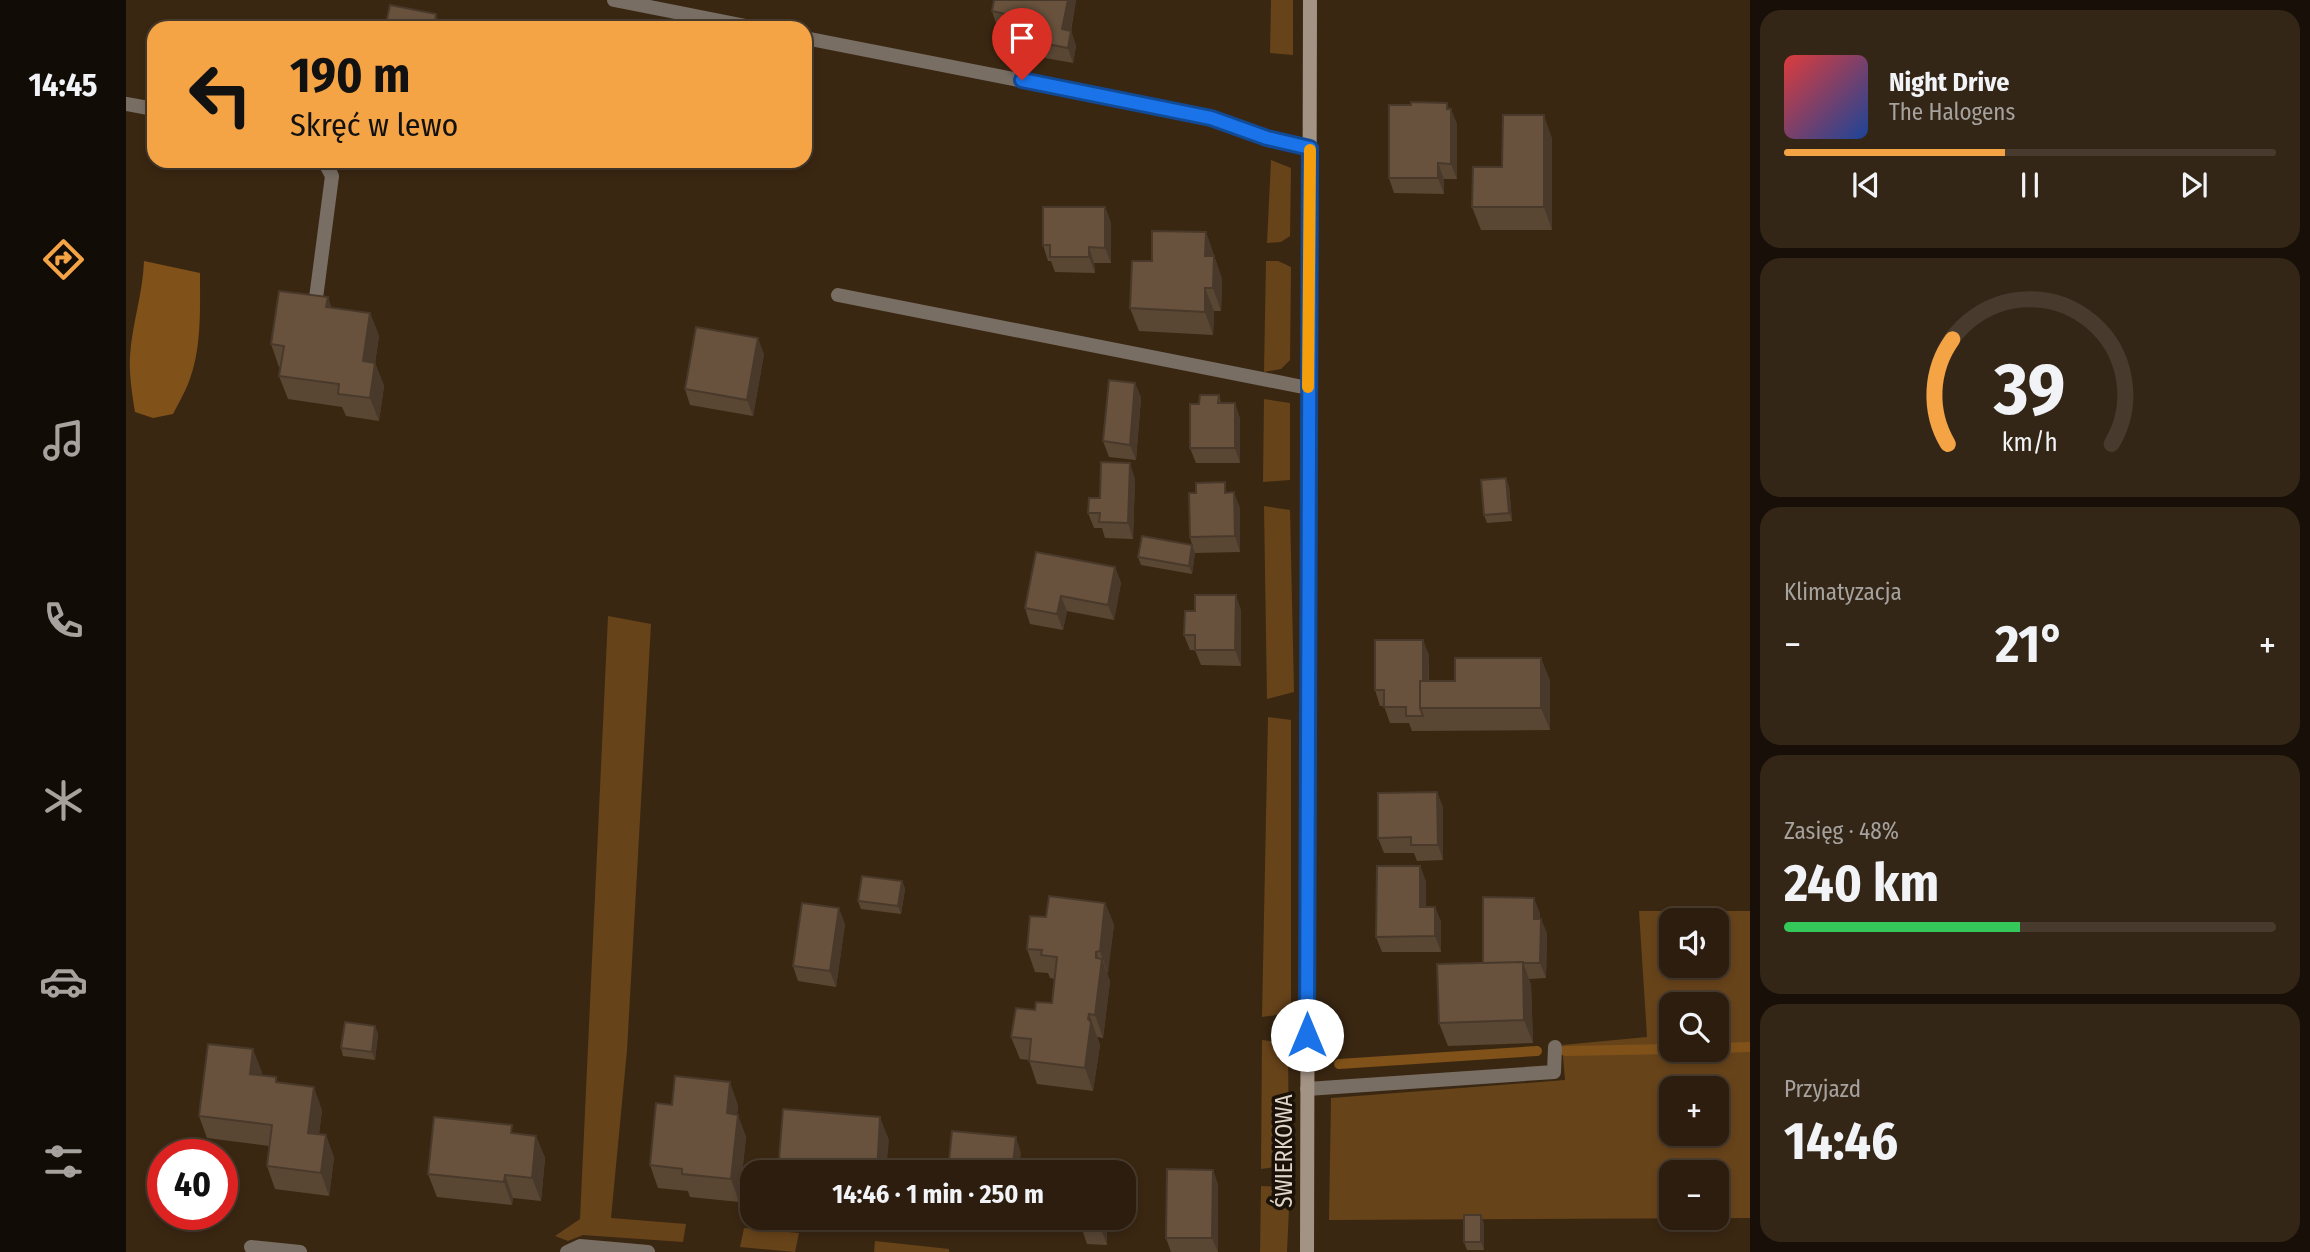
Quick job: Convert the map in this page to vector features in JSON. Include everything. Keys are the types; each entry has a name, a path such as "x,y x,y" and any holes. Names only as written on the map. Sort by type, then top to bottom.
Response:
{"street":[{"path":"614,0 720,21"},
{"name":"ŚWIERKOWA","path":"1307,1252 1310,0"},
{"path":"812,39 1211,118 1267,138 1310,148"},
{"path":"126,104 147,108"},
{"path":"316,299 332,176 328,168"},
{"path":"838,295 1308,388"},
{"path":"1307,1089 1554,1072 1555,1047"},
{"path":"566,1252 580,1246 648,1252"},
{"path":"251,1247 300,1252"}],"shaded area":[{"path":"1271,0 1293,0 1293,55 1270,53"},
{"path":"1271,160 1291,168 1290,236 1281,242 1267,243"},
{"path":"144,261 200,273 199,329 193,371 173,414 153,418 135,412 130,370 131,344"},
{"path":"1266,261 1278,261 1291,267 1290,360 1281,369 1264,372"},
{"path":"1264,399 1290,403 1290,480 1263,482"},
{"path":"1264,506 1290,510 1294,692 1267,699"},
{"path":"608,616 651,624 627,1050 611,1218 686,1224 683,1242 583,1235 568,1241 555,1236 580,1219"},
{"path":"1268,717 1291,720 1291,1013 1262,1017"},
{"path":"1639,911 1659,911 1659,978 1729,978 1729,911 1750,911 1750,1218 1729,1218 1729,1160 1659,1160 1659,1218 1329,1220 1331,1098 1565,1080 1562,1045 1647,1037"},
{"path":"1262,1040 1288,1043 1289,1165 1261,1169"},
{"path":"1261,1186 1290,1187 1287,1252 1260,1252"},
{"path":"744,1230 799,1233 795,1252 740,1247"},
{"path":"875,1241 949,1249 949,1252 874,1252"}],"building":[{"path":"994,0 1068,0 1062,29 1071,31 1068,48 1022,39 1025,25 1004,21 1005,14 992,11"},
{"path":"390,5 436,14 435,21 387,21"},
{"path":"1411,102 1447,103 1447,109 1451,109 1451,164 1438,163 1438,178 1389,178 1389,105 1411,105"},
{"path":"1503,115 1544,115 1544,207 1472,207 1473,167 1502,167"},
{"path":"1043,207 1105,207 1105,248 1089,247 1089,257 1050,257 1050,245 1043,245"},
{"path":"1152,231 1206,232 1205,256 1214,256 1213,288 1205,288 1205,312 1130,308 1132,261 1152,261"},
{"path":"279,291 328,297 326,307 370,313 363,361 375,363 370,398 338,394 339,384 279,376 284,346 271,344"},
{"path":"696,327 758,338 747,400 685,389"},
{"path":"1109,380 1135,383 1130,445 1103,441"},
{"path":"1200,395 1219,395 1218,403 1235,403 1235,448 1190,448 1190,404 1199,404"},
{"path":"1101,462 1130,463 1128,523 1099,522 1100,513 1088,513 1089,498 1100,498"},
{"path":"1506,478 1509,513 1484,515 1481,480"},
{"path":"1225,482 1225,493 1234,492 1235,536 1190,537 1189,493 1196,493 1196,483"},
{"path":"1142,536 1192,545 1189,566 1138,557"},
{"path":"1036,552 1115,567 1108,605 1061,596 1057,614 1025,608"},
{"path":"1195,595 1236,595 1235,650 1195,650 1195,635 1184,635 1185,611 1195,611"},
{"path":"1375,640 1423,640 1420,708 1423,716 1406,716 1406,707 1384,707 1384,690 1375,690"},
{"path":"1455,658 1541,658 1541,708 1420,708 1420,681 1455,681"},
{"path":"1437,792 1438,845 1411,845 1411,837 1378,838 1378,793"},
{"path":"1377,866 1420,866 1420,907 1435,907 1435,936 1376,937"},
{"path":"862,876 902,881 898,906 858,901"},
{"path":"1049,896 1105,903 1100,951 1096,952 1096,958 1102,959 1095,1015 1089,1014 1088,1019 1091,1022 1085,1068 1029,1061 1031,1039 1011,1037 1016,1008 1035,1010 1036,1002 1052,1003 1057,957 1041,955 1042,950 1027,949 1030,916 1046,917"},
{"path":"1483,897 1534,898 1534,919 1541,919 1540,963 1483,963"},
{"path":"802,903 839,908 830,971 793,966"},
{"path":"1523,962 1524,1020 1439,1023 1437,964"},
{"path":"345,1022 375,1026 372,1052 341,1048"},
{"path":"208,1044 253,1049 250,1074 276,1077 276,1082 314,1087 308,1133 326,1135 321,1173 267,1166 272,1125 199,1116"},
{"path":"675,1076 730,1082 727,1113 738,1115 731,1179 682,1174 682,1169 650,1165 656,1103 672,1105"},
{"path":"783,1109 880,1117 878,1160 779,1160"},
{"path":"434,1117 512,1125 511,1133 536,1136 532,1178 505,1175 504,1182 428,1174"},
{"path":"952,1131 1016,1137 1013,1160 949,1160"},
{"path":"1167,1169 1213,1170 1212,1238 1166,1238"},
{"path":"1464,1215 1481,1215 1481,1242 1464,1242"}],"waterway":[{"path":"1729,1048 1750,1047"},
{"path":"1565,1051 1659,1049"},
{"path":"1339,1064 1537,1051"}],"slow traffic":[{"path":"1308,387 1310,150"}],"route":[{"path":"1022,80 1211,118 1267,138 1310,148 1307,1035"}]}
